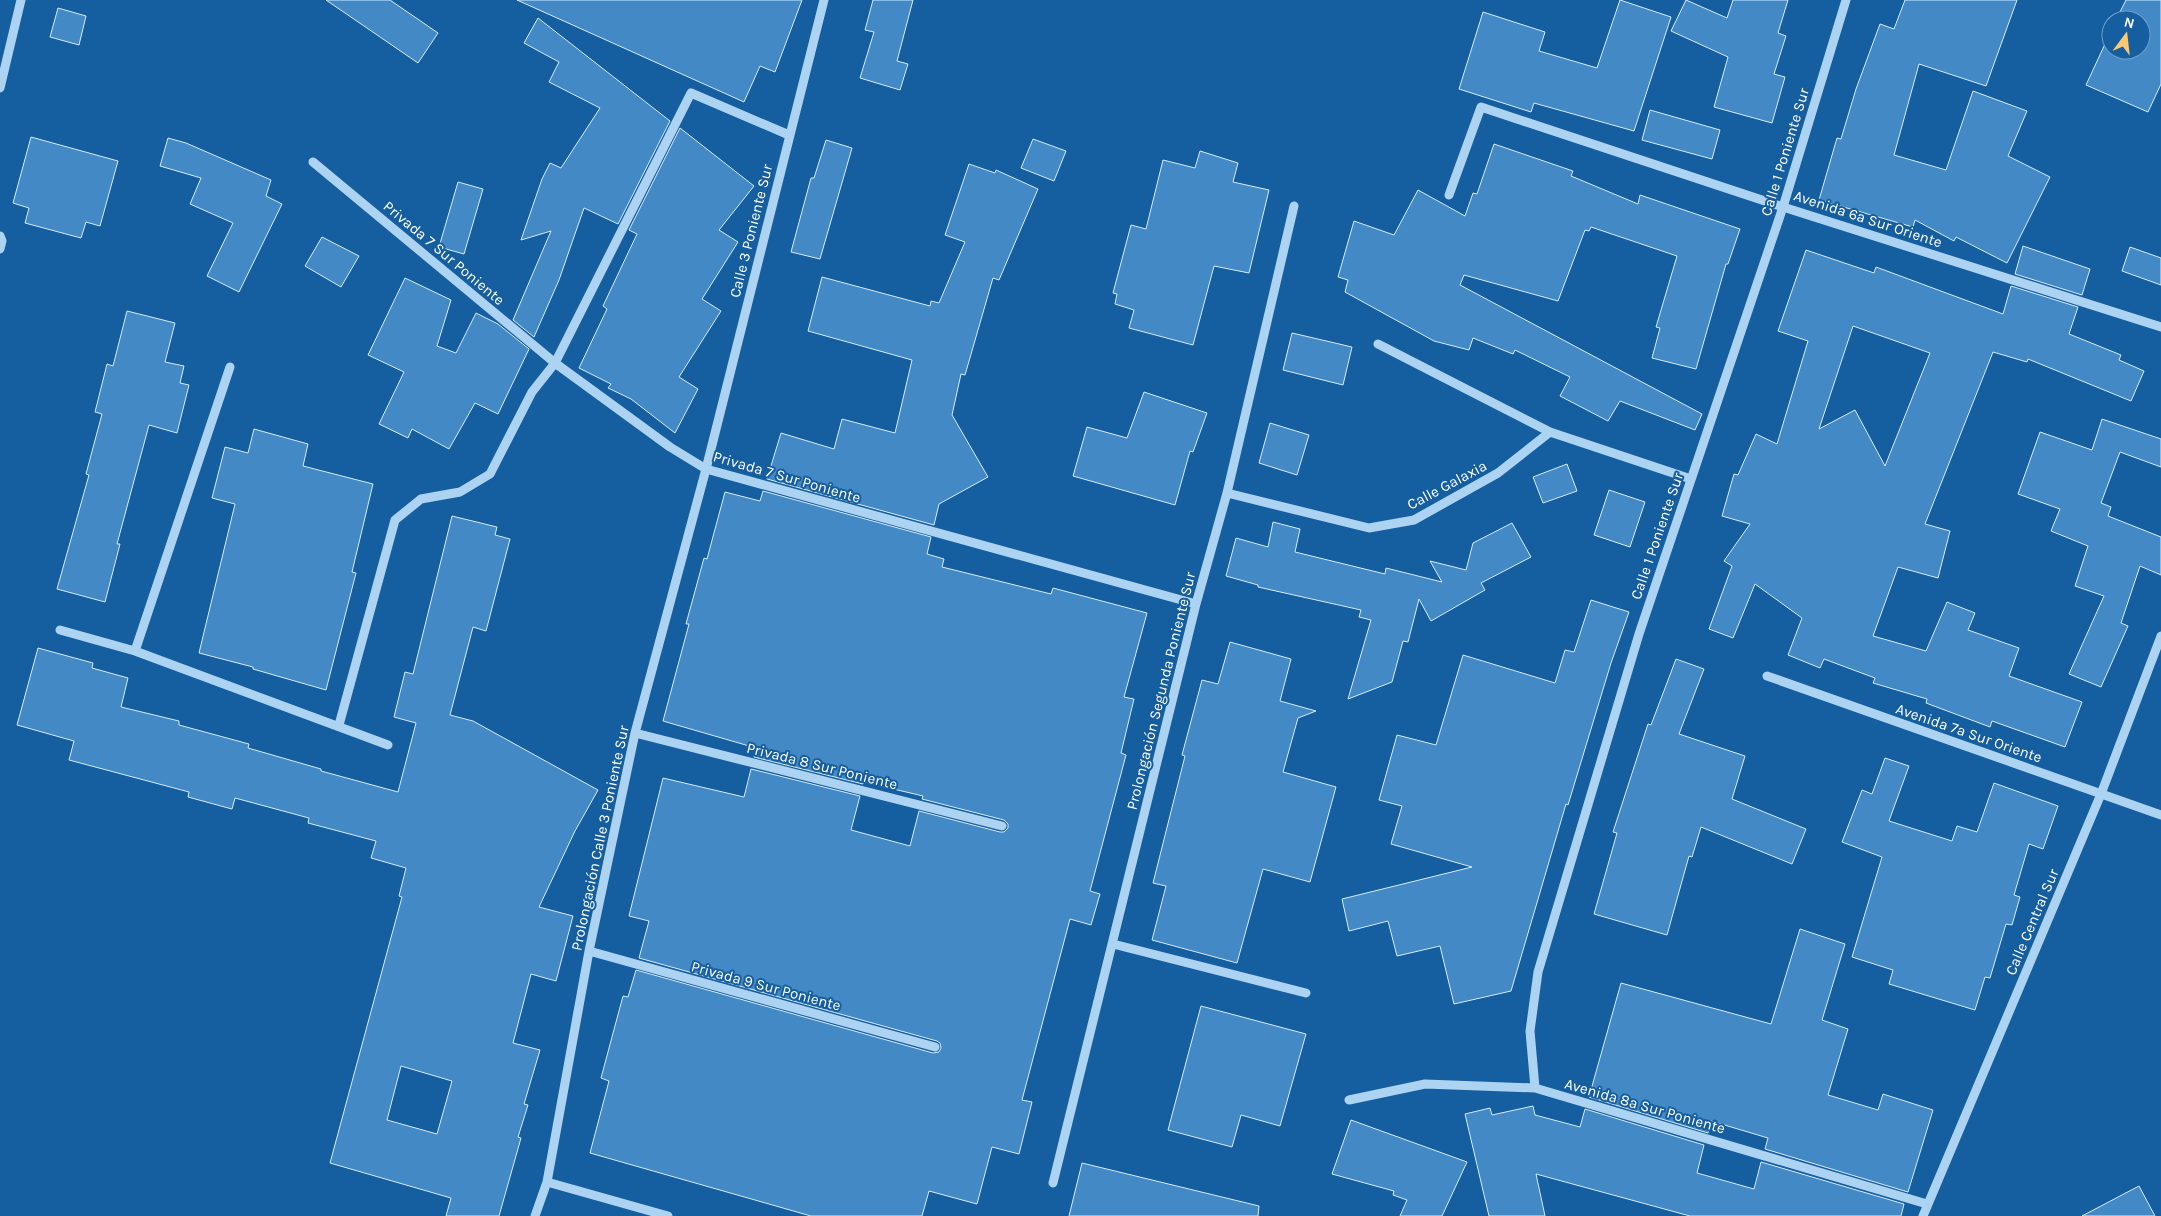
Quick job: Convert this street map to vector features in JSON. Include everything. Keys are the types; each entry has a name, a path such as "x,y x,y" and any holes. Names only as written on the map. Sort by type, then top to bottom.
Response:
{"street":[{"path":"0,88 21,0"},
{"name":"Calle 3 Poniente Sur","path":"706,470 824,0"},
{"name":"Calle 1 Poniente Sur","path":"1535,1088 1530,1031 1538,972 1639,634 1783,207 1846,0"},
{"path":"0,43 11,46"},
{"path":"339,725 396,520 421,499 460,492 490,474 532,392 555,364 691,93 789,135"},
{"name":"Avenida 6a Sur Oriente","path":"1449,195 1481,107 1783,207 2161,327"},
{"name":"Privada 7 Sur Poniente","path":"314,162 555,364 670,448 706,470 1196,604"},
{"name":"Prolongación Segunda Poniente Sur","path":"1053,1183 1196,604 1227,493 1294,206"},
{"path":"0,236 2,242 0,249"},
{"path":"1378,344 1550,432 1691,479"},
{"path":"135,651 230,367"},
{"name":"Calle Galaxia","path":"1227,493 1368,528 1414,520 1498,473 1550,432"},
{"name":"Prolongación Calle 3 Poniente Sur","path":"535,1216 546,1182 589,951 636,733 706,470"},
{"path":"60,630 135,651 339,725 388,745"},
{"name":"Calle Central Sur","path":"1923,1216 2101,794 2161,636"},
{"name":"Avenida 7a Sur Oriente","path":"1767,676 2161,814"},
{"name":"Privada 8 Sur Poniente","path":"636,733 1002,826"},
{"path":"1112,944 1306,993"},
{"name":"Privada 9 Sur Poniente","path":"589,951 935,1047"},
{"name":"Avenida 8a Sur Poniente","path":"1349,1100 1425,1084 1535,1088 1927,1204"},
{"path":"546,1182 668,1216"}],"building":[{"path":"326,0 390,0 438,33 418,63"},
{"path":"517,0 802,0 775,72 760,66 744,102"},
{"path":"873,0 913,0 897,61 908,64 900,90 860,78 874,32 865,30"},
{"path":"1620,0 1671,17 1634,131 1534,103 1531,112 1459,89 1483,12 1545,32 1539,51 1597,68"},
{"path":"1686,0 1727,18 1733,0 1788,0 1778,33 1786,36 1774,74 1785,77 1772,123 1714,107 1728,57 1671,31"},
{"path":"1905,0 2017,0 1986,86 1919,64 1894,155 1946,170 1973,91 2027,111 2008,156 2050,177 2007,263 1956,237 1954,241 1915,220 1913,227 1819,200 1837,138 1841,139 1856,89 1880,24 1894,29"},
{"path":"2126,0 2161,0 2161,84 2148,112 2086,85 2101,53 2101,60 2151,60 2151,10 2121,10"},
{"path":"58,8 86,16 79,45 50,37"},
{"path":"538,18 670,121 618,224 584,208 559,280 534,337 513,320 551,231 521,240 542,179 550,163 561,168 600,108 549,82 559,62 524,43"},
{"path":"1650,110 1720,130 1712,159 1642,140"},
{"path":"680,128 754,186 719,230 738,242 702,299 721,311 679,377 698,389 675,433 631,399 608,388 611,384 579,368 607,309 603,306 637,234 629,230"},
{"path":"31,137 118,161 100,226 86,222 81,238 25,223 29,208 13,203"},
{"path":"168,138 186,143 271,180 266,196 282,204 239,292 207,276 233,223 190,204 201,178 160,166"},
{"path":"1033,139 1066,151 1054,181 1021,168"},
{"path":"826,140 852,148 820,259 791,252 811,178 814,178"},
{"path":"1494,144 1573,171 1571,176 1638,204 1640,195 1740,229 1728,264 1726,264 1696,369 1652,358 1660,328 1656,327 1677,256 1591,227 1589,231 1585,230 1558,301 1464,275 1460,285 1702,414 1695,430 1620,401 1608,421 1560,396 1570,377 1515,350 1513,354 1473,338 1469,350 1434,341 1345,292 1348,280 1338,277 1354,221 1394,235 1418,190 1465,216 1473,193 1477,194"},
{"path":"1200,151 1238,163 1233,182 1269,190 1249,273 1214,266 1193,345 1129,328 1134,310 1115,304 1117,294 1113,293 1131,225 1146,229 1163,160 1195,168"},
{"path":"969,164 995,173 996,170 1038,189 999,280 993,278 965,375 961,374 952,415 988,477 939,504 934,525 767,479 781,433 834,449 842,419 895,433 912,360 808,331 822,277 930,306 931,301 939,303 965,242 945,235"},
{"path":"458,182 483,189 464,254 439,247"},
{"path":"322,237 359,256 341,287 305,266"},
{"path":"2023,246 2090,269 2082,295 2015,274"},
{"path":"2130,247 2161,258 2161,285 2122,271"},
{"path":"1806,250 1874,273 1876,267 2003,314 2011,286 2078,307 2069,334 2121,355 2119,360 2144,371 2131,401 2028,359 2027,362 1993,352 1925,524 1950,531 1938,578 1898,567 1873,636 1926,651 1947,602 1975,613 1968,630 2019,648 2009,676 2082,702 2065,747 1992,721 1990,727 1926,703 1927,699 1873,683 1875,678 1824,659 1820,668 1788,655 1802,618 1755,584 1733,638 1709,629 1732,566 1724,561 1750,524 1722,516 1734,474 1738,475 1756,434 1777,444 1808,341 1778,331","holes":["1853,326 1930,353 1885,466 1855,410 1819,429"]},
{"path":"405,278 451,300 437,346 456,353 476,313 498,324 529,349 498,414 475,403 449,449 412,429 408,438 379,424 404,372 368,355"},
{"path":"127,311 175,323 165,362 184,366 180,383 189,385 177,433 149,425 117,544 120,544 105,602 57,589 89,475 86,474 102,414 95,412 107,364 113,366"},
{"path":"1292,333 1352,347 1343,385 1283,370"},
{"path":"1144,392 1207,413 1193,452 1190,451 1175,505 1073,476 1087,427 1127,438"},
{"path":"2102,419 2161,439 2161,467 2120,452 2101,503 2111,507 2108,516 2161,537 2161,575 2140,566 2121,623 2128,626 2101,687 2069,674 2104,596 2075,586 2088,546 2051,531 2060,509 2018,494 2040,432 2092,450"},
{"path":"1270,423 1309,435 1297,475 1259,463"},
{"path":"254,429 308,444 303,466 373,484 352,572 356,573 326,690 253,669 253,667 199,653 235,504 212,498 225,447 248,453"},
{"path":"1567,464 1577,491 1543,503 1533,477"},
{"path":"1609,490 1645,502 1630,547 1594,535"},
{"path":"763,491 931,537 927,554 944,559 942,567 1051,594 1053,588 1147,613 1124,697 1134,699 1121,753 1126,755 1090,891 1100,894 1091,925 1070,919 1022,1100 1032,1102 1019,1154 992,1147 977,1204 929,1191 922,1216 811,1216 590,1153 609,1081 601,1078 623,996 628,997 636,970 933,1053 939,1052 941,1048 940,1043 937,1041 639,958 649,921 629,916 663,778 744,797 751,769 860,796 851,830 910,846 919,811 1000,832 1004,832 1008,828 1008,824 1004,820 922,799 923,796 864,782 863,784 754,757 756,748 663,721 689,624 686,624 704,558 707,559 725,492 760,501"},
{"path":"452,516 497,527 495,535 510,539 486,631 473,627 450,715 473,721 598,790 575,831 539,907 573,916 556,981 531,974 513,1043 540,1050 524,1104 528,1105 518,1137 521,1138 499,1216 446,1216 451,1198 330,1163 402,897 399,896 406,868 371,858 376,841 308,823 309,818 235,798 232,809 188,797 189,792 69,760 74,741 17,725 38,648 93,663 92,668 128,678 121,707 179,721 179,725 249,744 248,748 321,769 321,771 398,792 416,723 394,717 405,672 413,674","holes":["401,1066 452,1081 437,1134 387,1120"]},
{"path":"1273,522 1300,529 1295,552 1385,574 1386,568 1442,582 1430,561 1466,570 1473,543 1512,523 1531,557 1481,583 1485,590 1431,621 1419,599 1408,642 1403,641 1392,682 1348,699 1371,620 1359,617 1361,610 1258,587 1258,585 1226,576 1236,538 1268,547"},
{"path":"1591,600 1629,612 1611,663 1568,805 1566,804 1511,991 1454,1004 1440,946 1397,956 1388,921 1349,931 1342,899 1472,867 1391,844 1402,806 1379,800 1397,735 1436,745 1463,655 1555,683 1565,650 1574,652"},
{"path":"1230,642 1291,659 1280,701 1316,711 1298,718 1283,772 1336,787 1310,882 1263,869 1237,963 1152,940 1166,886 1153,883 1185,756 1182,755 1202,680 1218,684"},
{"path":"1676,659 1704,669 1679,734 1745,756 1732,799 1806,829 1792,864 1701,827 1692,857 1689,856 1667,935 1594,914 1617,833 1613,832 1648,724 1651,725"},
{"path":"1885,758 1909,766 1889,821 1952,841 1957,826 1977,832 1994,783 2058,806 2043,849 2029,844 2014,895 2020,897 2012,925 2006,924 1990,978 1985,977 1975,1010 1889,984 1893,970 1852,957 1882,857 1842,842 1862,790 1872,794"},
{"path":"1800,929 1845,944 1822,1020 1848,1029 1828,1095 1878,1110 1883,1094 1933,1110 1908,1192 1765,1149 1768,1138 1711,1121 1708,1133 1589,1097 1621,983 1771,1024"},
{"path":"1201,1006 1306,1034 1280,1126 1241,1115 1232,1147 1168,1130"},
{"path":"1533,1106 1535,1115 1580,1127 1585,1109 1704,1145 1697,1173 1754,1189 1761,1162 1904,1204 1901,1216 1690,1216 1536,1174 1545,1216 1489,1216 1465,1114 1490,1108 1492,1115"},
{"path":"1351,1120 1467,1162 1442,1216 1400,1216 1407,1200 1393,1195 1394,1191 1332,1174"},
{"path":"1082,1163 1259,1206 1258,1216 1069,1216"},
{"path":"2139,1186 2155,1216 2082,1216"}]}
